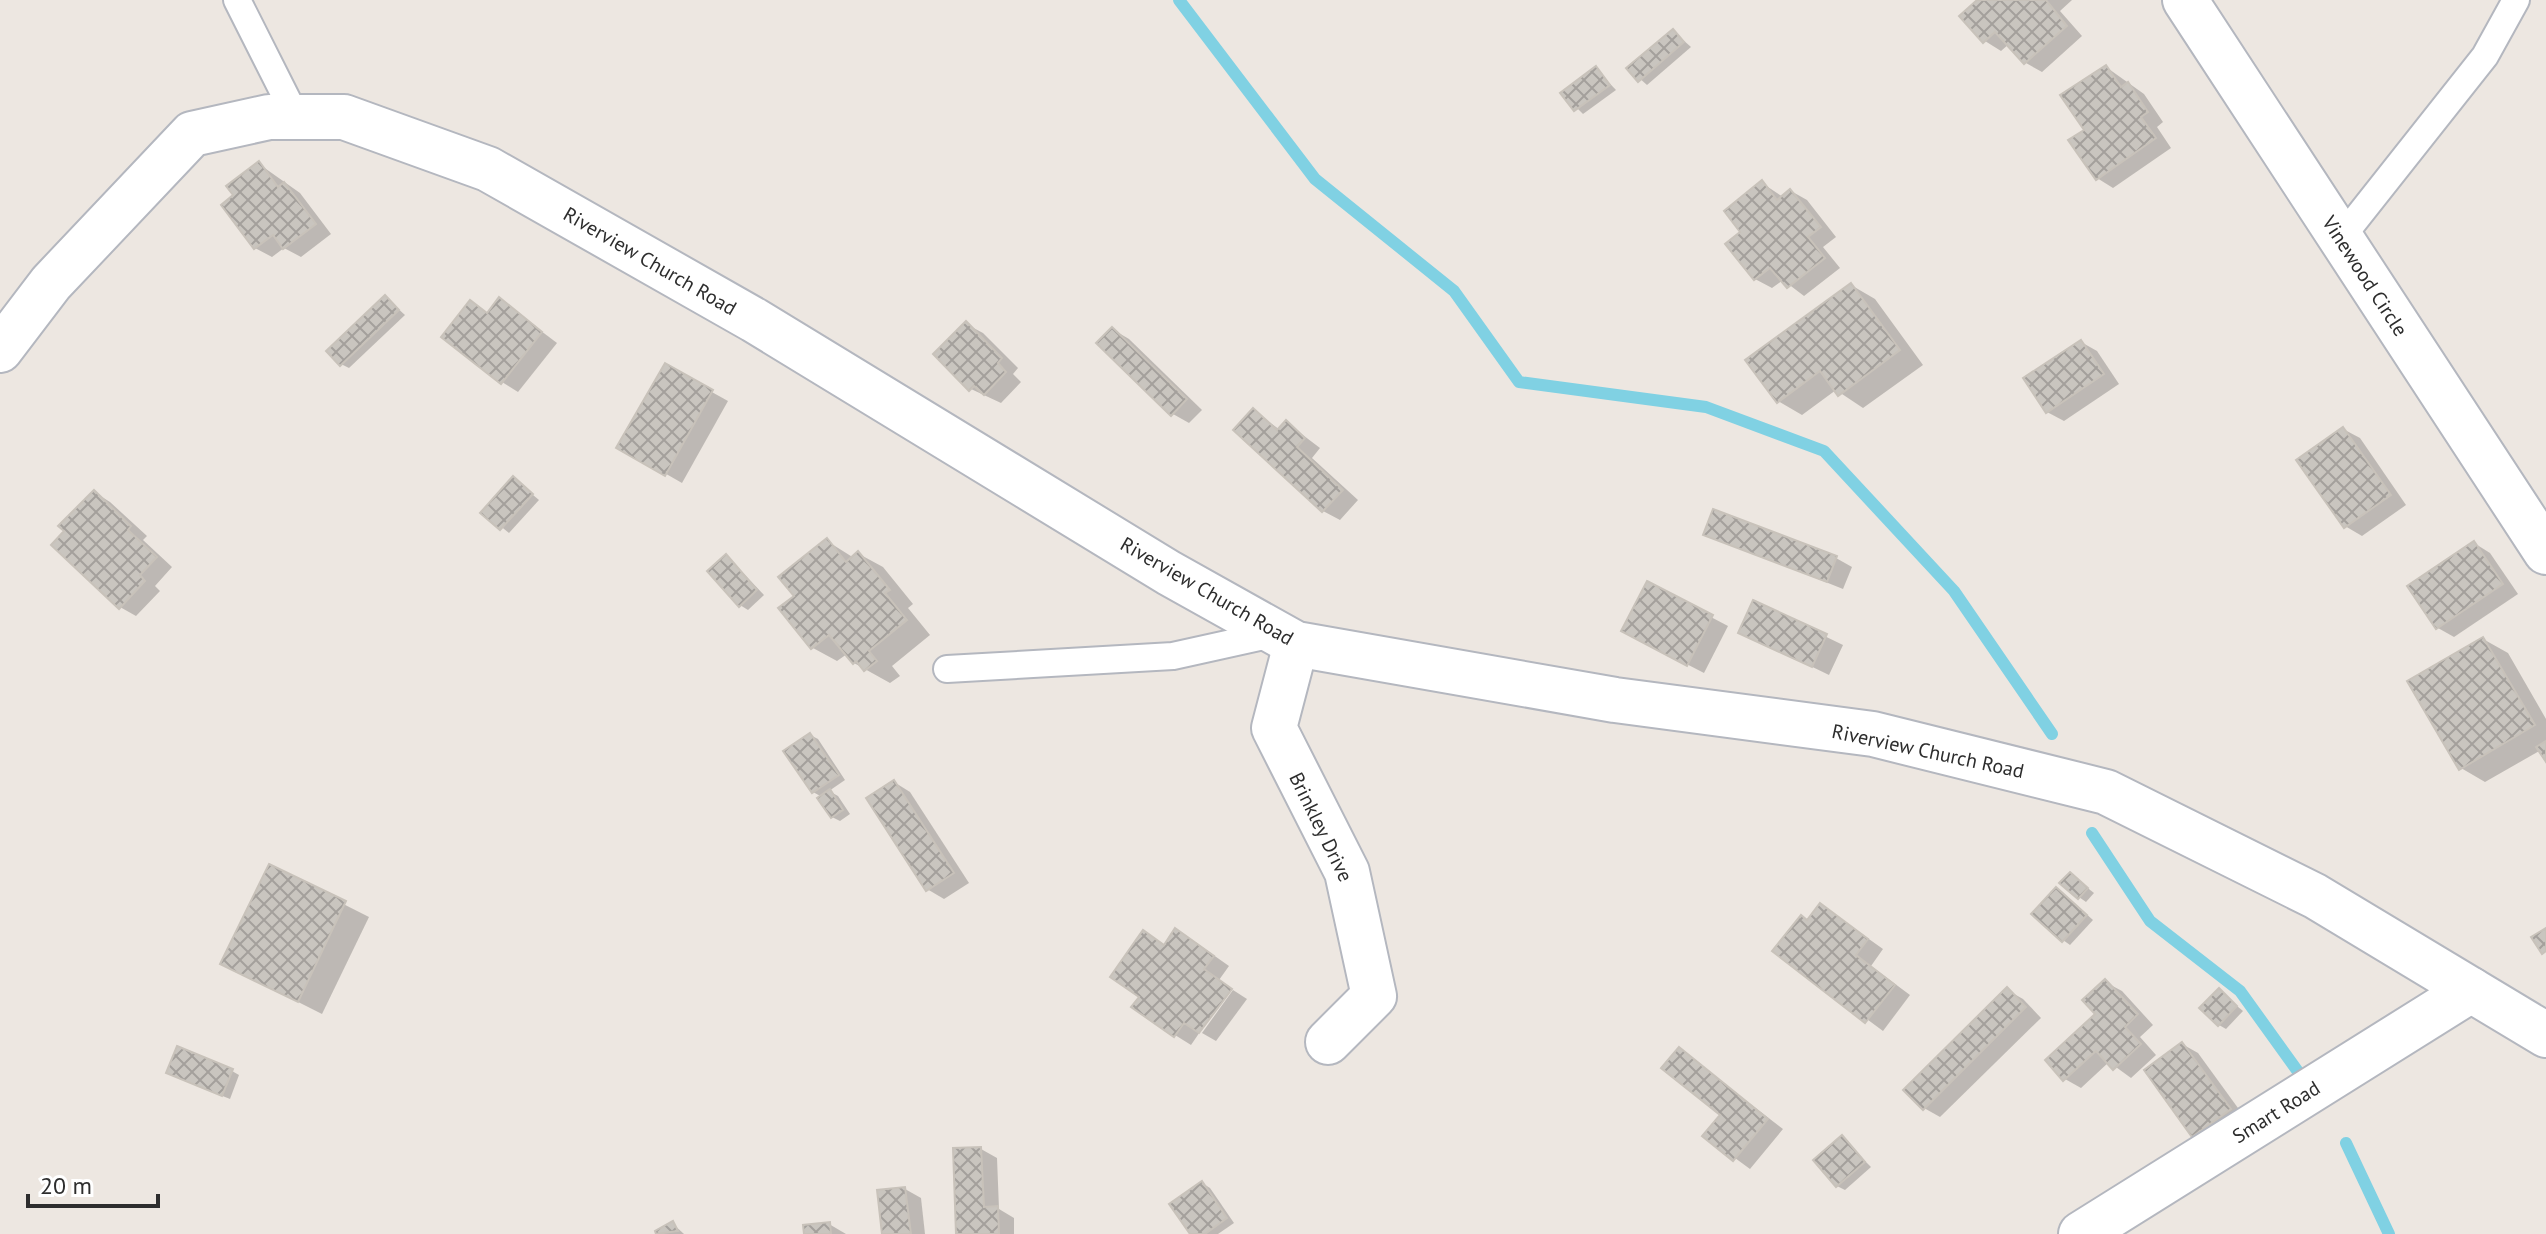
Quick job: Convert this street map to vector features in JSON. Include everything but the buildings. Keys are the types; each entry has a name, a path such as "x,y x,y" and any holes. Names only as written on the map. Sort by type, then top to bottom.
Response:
{"street":[{"name":"Vinewood Circle","path":"2185,0 2546,552"},
{"name":"Riverview Church Road","path":"0,350 51,283 192,134 269,117 344,117 488,169 754,320 1169,573 1286,638 1615,700 1873,734 2106,792 2315,896 2546,1035"},
{"name":"Brinkley Drive","path":"1286,638 1274,728 1347,872 1374,996 1328,1042"},
{"name":"Smart Road","path":"2081,1234 2471,990"}],"lane":[{"path":"237,0 296,117"},
{"path":"2341,238 2485,56 2516,0"},
{"path":"947,669 1173,656 1286,638"}],"waterway":[{"path":"1179,0 1315,179 1454,291 1519,382 1706,407 1824,451 1954,591 2052,734"},
{"path":"2092,833 2150,921 2240,991 2304,1080"},
{"path":"2346,1143 2389,1234"}]}
